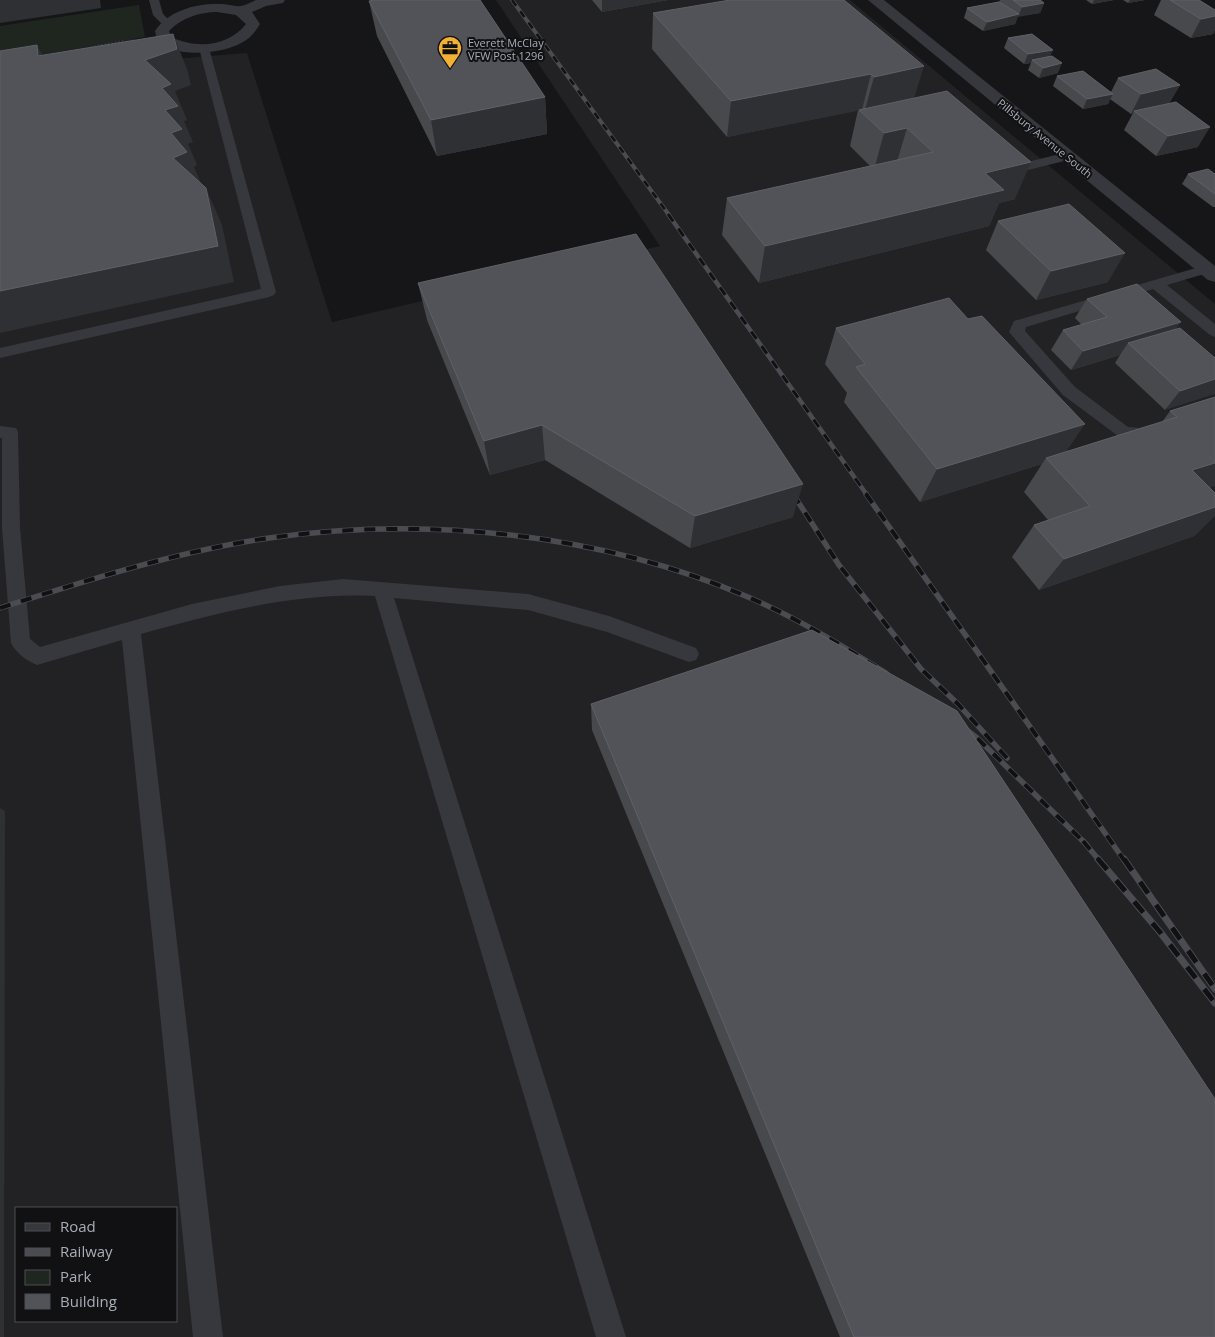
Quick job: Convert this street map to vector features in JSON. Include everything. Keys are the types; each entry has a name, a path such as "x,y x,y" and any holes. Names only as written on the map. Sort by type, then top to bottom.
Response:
{"street":[{"path":"242,11 263,2 278,0"},
{"name":"Pillsbury Avenue South","path":"875,0 1068,156 1209,266"},
{"path":"228,8 242,11 250,17 253,24 249,32 238,40 223,45 187,48 173,45 164,39 161,30 179,16 202,10 228,8"}],"lane":[{"path":"154,0 161,30"},
{"path":"162,54 187,48"},
{"path":"0,353 269,292 204,48"},
{"path":"1000,173 1068,156"},
{"path":"1168,426 1140,434 1124,432 1069,391 1017,332 1019,324 1156,284 1209,266"},
{"path":"1156,284 1215,332"},
{"path":"0,432 10,432 6,529 21,643 37,656 192,612 280,594 344,587 528,602 610,624 689,654"},
{"path":"382,589 611,1337"},
{"path":"131,629 208,1337"}],"path":[{"path":"87,49 123,41"}],"shaded area":[{"path":"496,0 850,0 1215,304 1215,1337 0,1337 0,57 128,36 174,59 247,53 332,322 660,246"}],"green space":[{"path":"139,5 145,37 0,60 0,26"}],"building":[{"name":"Everett McClay VFW Post 1296","path":"480,0 545,97 431,120 369,1"},
{"path":"730,0 844,0 924,66 874,77 871,74 731,101 653,13"},
{"path":"1013,0 1040,0 1044,3 1022,7"},
{"path":"1170,0 1199,0 1215,10 1215,16 1201,19"},
{"path":"999,2 1019,14 987,22 967,8"},
{"path":"173,34 177,49 145,60 171,84 162,88 178,106 165,110 182,129 171,133 187,152 173,158 206,188 218,246 0,291 0,51 37,45 38,56"},
{"path":"1032,34 1053,50 1028,54 1008,38"},
{"path":"1052,56 1062,63 1043,68 1032,60"},
{"path":"1156,69 1180,85 1141,94 1118,78"},
{"path":"1083,71 1113,94 1087,99 1057,76"},
{"path":"947,91 1031,162 985,173 1004,190 765,246 727,198 933,152 907,128 884,133 859,110"},
{"path":"1176,102 1210,127 1168,136 1134,111"},
{"path":"1208,169 1215,174 1215,194 1188,174"},
{"path":"1069,204 1125,253 1051,271 998,221"},
{"path":"636,234 803,484 695,516 542,425 484,441 418,283"},
{"path":"1137,284 1181,322 1083,351 1063,330 1107,317 1087,299"},
{"path":"949,298 968,319 982,316 1085,424 937,469 856,367 865,364 836,328"},
{"path":"1180,328 1215,358 1215,379 1180,391 1128,343"},
{"path":"1215,397 1215,463 1192,470 1215,493 1215,507 1064,559 1034,525 1090,506 1046,458 1177,417 1170,411"},
{"path":"812,630 957,711 1215,1099 1215,1337 854,1337 591,704"}],"railway":[{"path":"512,0 669,215"},
{"path":"668,214 867,495"},
{"path":"791,491 794,495"},
{"path":"793,494 839,565 921,669 957,703 1007,758"},
{"path":"866,494 1124,860"},
{"path":"0,608 167,558 269,538 329,532 390,529 452,530 513,535 573,544 633,558 691,575 748,597 784,614 886,673"},
{"path":"960,725 976,737 1084,842"},
{"path":"1084,842 1087,845"},
{"path":"1084,842 1099,860"},
{"path":"1098,859 1160,932 1215,1003"},
{"path":"1124,859 1215,989"}],"place":[{"name":"Everett McClay VFW Post 1296","path":"450,69"}]}
